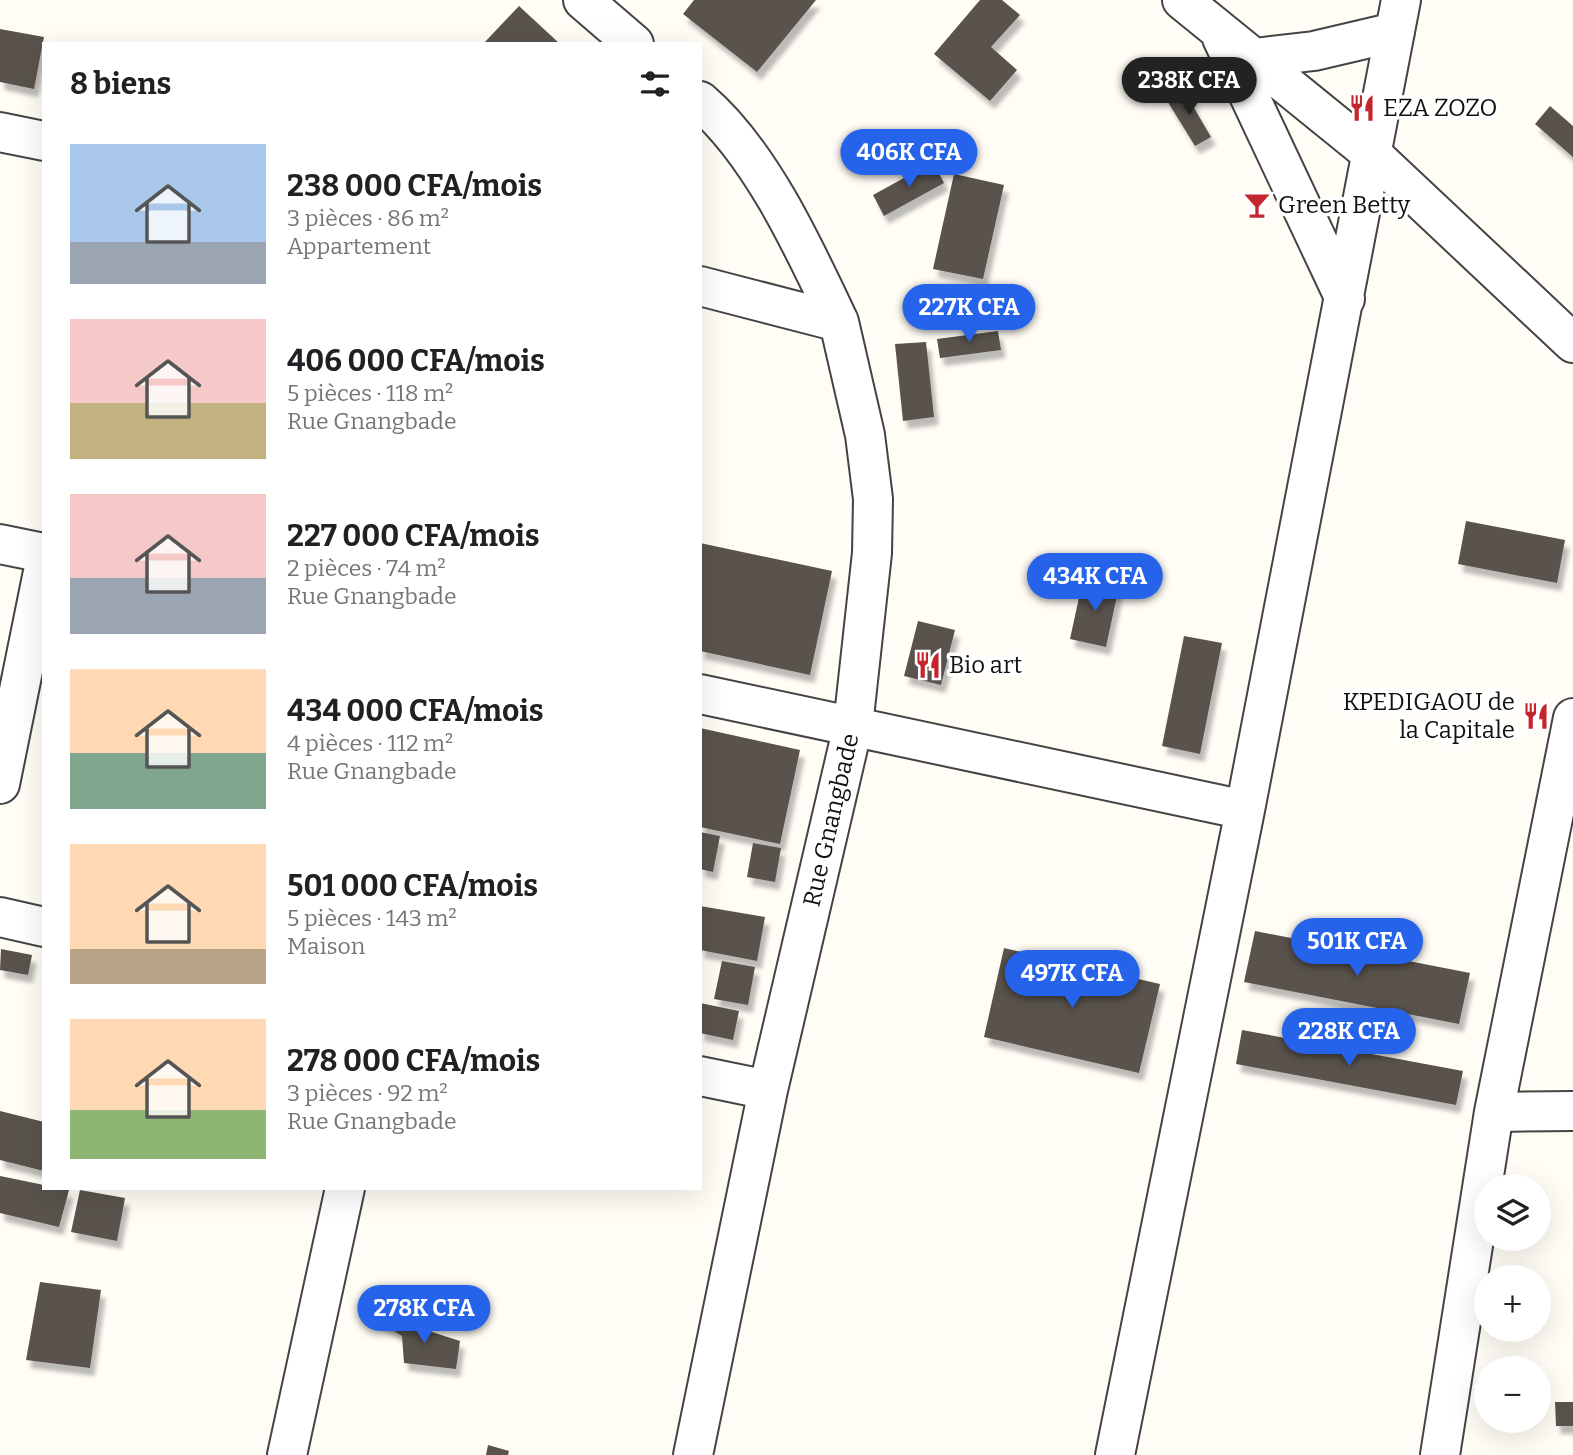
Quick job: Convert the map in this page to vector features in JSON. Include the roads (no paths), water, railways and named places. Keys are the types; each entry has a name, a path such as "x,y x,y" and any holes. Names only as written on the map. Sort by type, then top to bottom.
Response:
{"street":[{"path":"583,0 632,42"},
{"path":"1182,0 1373,155 1573,342"},
{"path":"1255,58 1314,51 1398,16"},
{"path":"1115,1455 1245,810 1398,16"},
{"path":"1218,29 1345,299"},
{"name":"Rue Gnangbade","path":"693,1455 768,1090 853,726 872,553 873,499 865,435 839,322 797,232 766,183 712,111 702,103"},
{"path":"0,132 42,141"},
{"path":"702,287 839,322"},
{"path":"0,544 42,554"},
{"path":"0,783 42,577"},
{"path":"702,694 1245,810"},
{"path":"1440,1455 1494,1112 1573,718"},
{"path":"0,917 42,927"},
{"path":"702,1076 768,1090"},
{"path":"1494,1112 1573,1111"},
{"path":"287,1455 345,1190"}],"place":[{"name":"EZA ZOZO","path":"1362,108"},
{"name":"Green Betty","path":"1257,205"},
{"name":"Bio art","path":"928,665"},
{"name":"KPEDIGAOU de la Capitale","path":"1536,716"}]}
